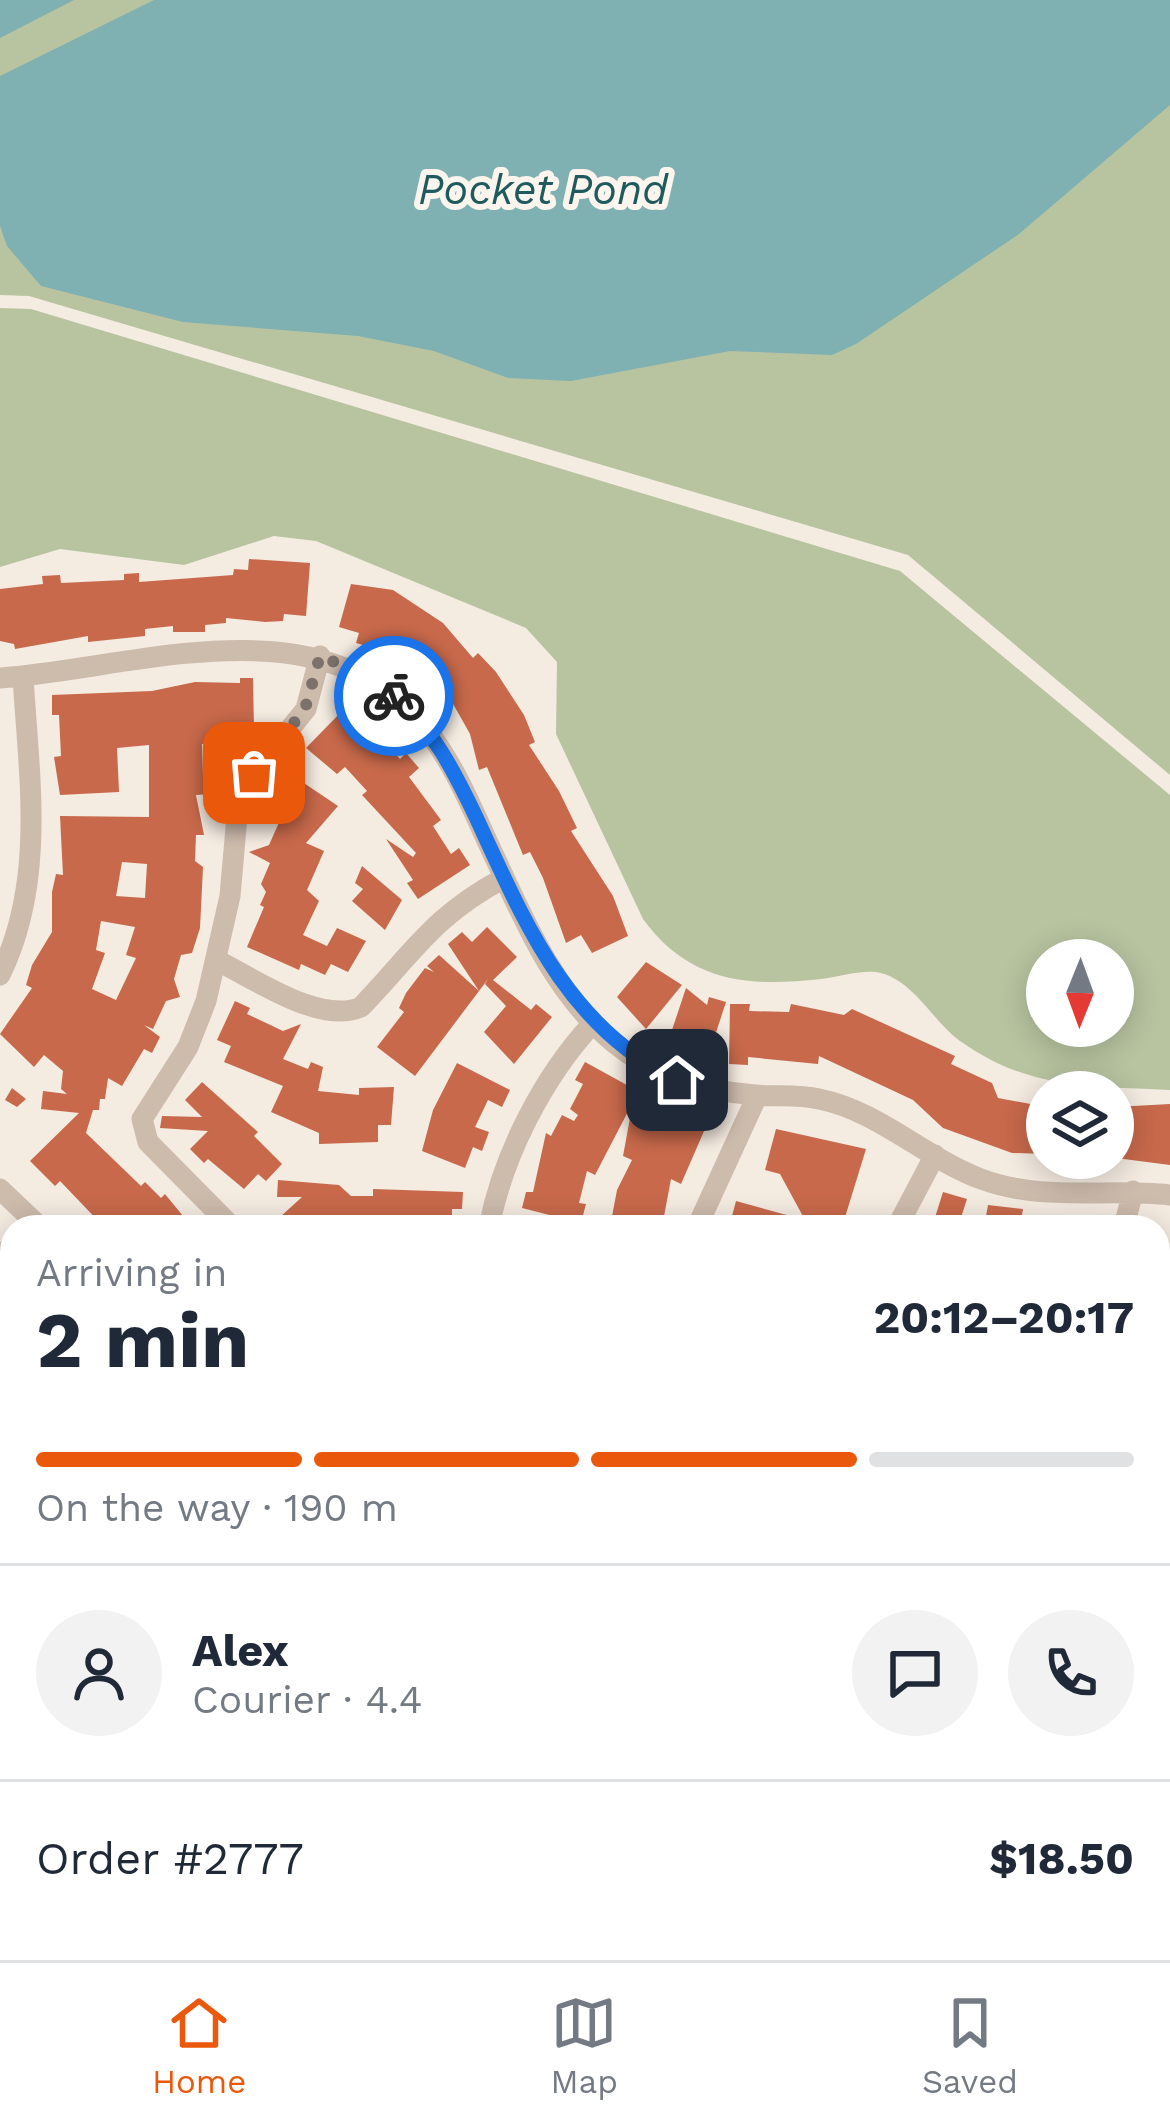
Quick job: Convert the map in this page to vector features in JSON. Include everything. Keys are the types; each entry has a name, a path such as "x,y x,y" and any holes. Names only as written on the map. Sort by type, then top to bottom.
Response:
{"street":[{"path":"1,971 23,906 33,838 11,677 227,652 320,656 384,689 424,727 466,796 556,977 593,1024 640,1062 677,1080 757,1096 817,1098 844,1106 976,1178 1020,1192 1170,1195"},
{"path":"220,1215 148,1142 142,1119 188,1047 218,962 238,806 254,773 305,709 320,656"},
{"path":"218,962 316,1006 347,1013 361,1007 430,927 504,878"},
{"path":"493,1215 511,1154 556,1073 593,1024"},
{"path":"703,1215 757,1096"},
{"path":"903,1215 935,1155"},
{"path":"0,1189 25,1215"},
{"path":"1127,1215 1133,1191"}],"green space":[{"name":"Pocket Pond","path":"0,0 1170,0 1170,775 908,555 29,296 0,295"},
{"path":"0,308 31,309 900,571 1170,795 1170,1090 1134,1089 1134,1071 1026,1074 1011,1069 960,1041 901,982 876,972 769,982 722,976 680,957 643,919 556,734 557,662 526,628 316,541 274,536 184,565 60,549 0,567"}],"water":[{"path":"0,0 74,0 0,38"},
{"name":"Pocket Pond","path":"154,0 1170,0 1170,105 1019,234 856,344 832,355 730,351 571,381 508,378 434,351 358,336 183,322 41,286 7,246 0,226 0,76"}],"building":[{"path":"249,559 310,563 306,616 284,614 283,621 265,622 226,618 226,623 205,625 205,632 173,632 173,626 145,629 145,636 88,642 88,636 15,649 14,644 0,641 0,589 43,584 42,576 60,575 61,583 124,580 124,574 139,573 139,582 233,575 234,569 248,570"},
{"path":"351,584 393,590 443,623 473,658 478,653 496,672 524,715 535,742 529,745 559,791 577,828 571,831 613,896 628,936 592,953 581,935 566,943 543,878 530,852 523,855 487,767 479,770 470,734 452,702 446,708 432,693 438,687 410,655 405,664 392,656 390,661 378,654 380,650 356,643 359,633 339,627"},
{"path":"240,678 253,678 254,730 240,730 240,740 202,744 203,776 214,781 214,794 196,795 204,835 196,835 195,861 203,867 200,928 192,953 181,955 174,979 180,997 166,1001 153,1029 144,1025 160,1037 152,1053 144,1049 122,1086 108,1078 105,1099 100,1099 99,1110 93,1110 86,1133 141,1186 145,1182 161,1198 165,1194 182,1215 93,1215 60,1181 55,1186 30,1161 79,1113 41,1109 43,1091 67,1094 61,1089 63,1071 44,1055 34,1067 0,1034 32,988 26,985 32,965 52,932 52,892 56,874 63,875 60,816 149,817 149,745 117,748 119,792 60,795 54,757 61,756 59,715 52,715 52,695 152,691 195,682 240,683","holes":["122,862 147,864 145,898 116,896","101,921 135,927 126,955 136,958 116,1000 92,989 105,953 96,950"]},
{"path":"346,707 381,745 384,741 400,759 406,753 419,768 409,777 441,820 433,826 451,854 459,848 470,865 418,899 407,883 413,880 386,839 413,857 416,853 362,795 367,791 345,767 337,774 306,748"},
{"path":"289,773 338,806 306,843 324,851 307,890 319,901 303,935 327,946 337,928 366,941 348,972 331,964 325,975 301,964 299,970 247,947 264,907 260,905 266,892 261,884 270,863 249,852 269,845 281,818 269,810"},
{"path":"362,866 402,900 385,930 352,901 363,889 355,883"},
{"path":"487,927 517,957 493,980 531,1010 536,1004 552,1017 514,1064 484,1032 506,1006 485,984 488,979 479,991 448,944 462,932 472,942"},
{"path":"439,955 479,991 415,1076 377,1047 404,1012 399,1008 406,993 425,968 434,972 427,966"},
{"path":"646,962 682,985 646,1029 617,997"},
{"path":"686,988 707,1005 709,997 726,1002 707,1060 689,1054 694,1040 671,1033"},
{"path":"235,1001 250,1008 247,1014 283,1031 301,1024 283,1059 308,1069 311,1062 323,1067 318,1091 359,1095 359,1088 394,1087 391,1125 378,1125 378,1142 319,1144 319,1133 271,1112 283,1086 224,1062 231,1046 217,1040"},
{"path":"730,1004 750,1004 749,1011 789,1012 791,1004 844,1015 852,1009 955,1056 951,1064 992,1083 998,1098 1026,1103 1026,1153 1012,1153 943,1128 913,1100 819,1056 818,1064 748,1057 748,1065 729,1064"},
{"path":"585,1062 656,1101 708,1122 681,1184 671,1179 664,1215 612,1215 617,1190 632,1160 623,1156 633,1102 595,1175 587,1171 579,1203 586,1204 583,1215 550,1215 522,1208 526,1192 533,1192 546,1133 551,1136 562,1115 574,1121 578,1115 570,1109 583,1084 575,1080"},
{"path":"457,1063 510,1090 502,1107 488,1100 475,1127 489,1132 482,1151 473,1147 465,1168 422,1151 433,1110"},
{"path":"202,1082 258,1132 254,1136 282,1164 266,1181 258,1174 244,1189 208,1159 204,1163 190,1149 208,1131 160,1128 162,1116 202,1117 185,1100"},
{"path":"12,1088 26,1099 17,1107 5,1100"},
{"path":"1170,1104 1170,1165 1134,1160 1134,1106"},
{"path":"776,1129 866,1149 846,1215 802,1215 780,1174 765,1170"},
{"path":"278,1180 339,1185 351,1196 373,1196 373,1189 463,1192 462,1209 452,1209 452,1215 282,1215 302,1197 277,1197"},
{"path":"943,1192 967,1199 962,1215 936,1215"},
{"path":"736,1201 787,1215 732,1215"},
{"path":"988,1205 1023,1209 1022,1215 986,1215"}],"way so far":[{"path":"254,773 305,709 320,656 359,672 394,696"}],"route":[{"path":"394,696 443,754 532,935 570,997 613,1042 677,1080"}]}
